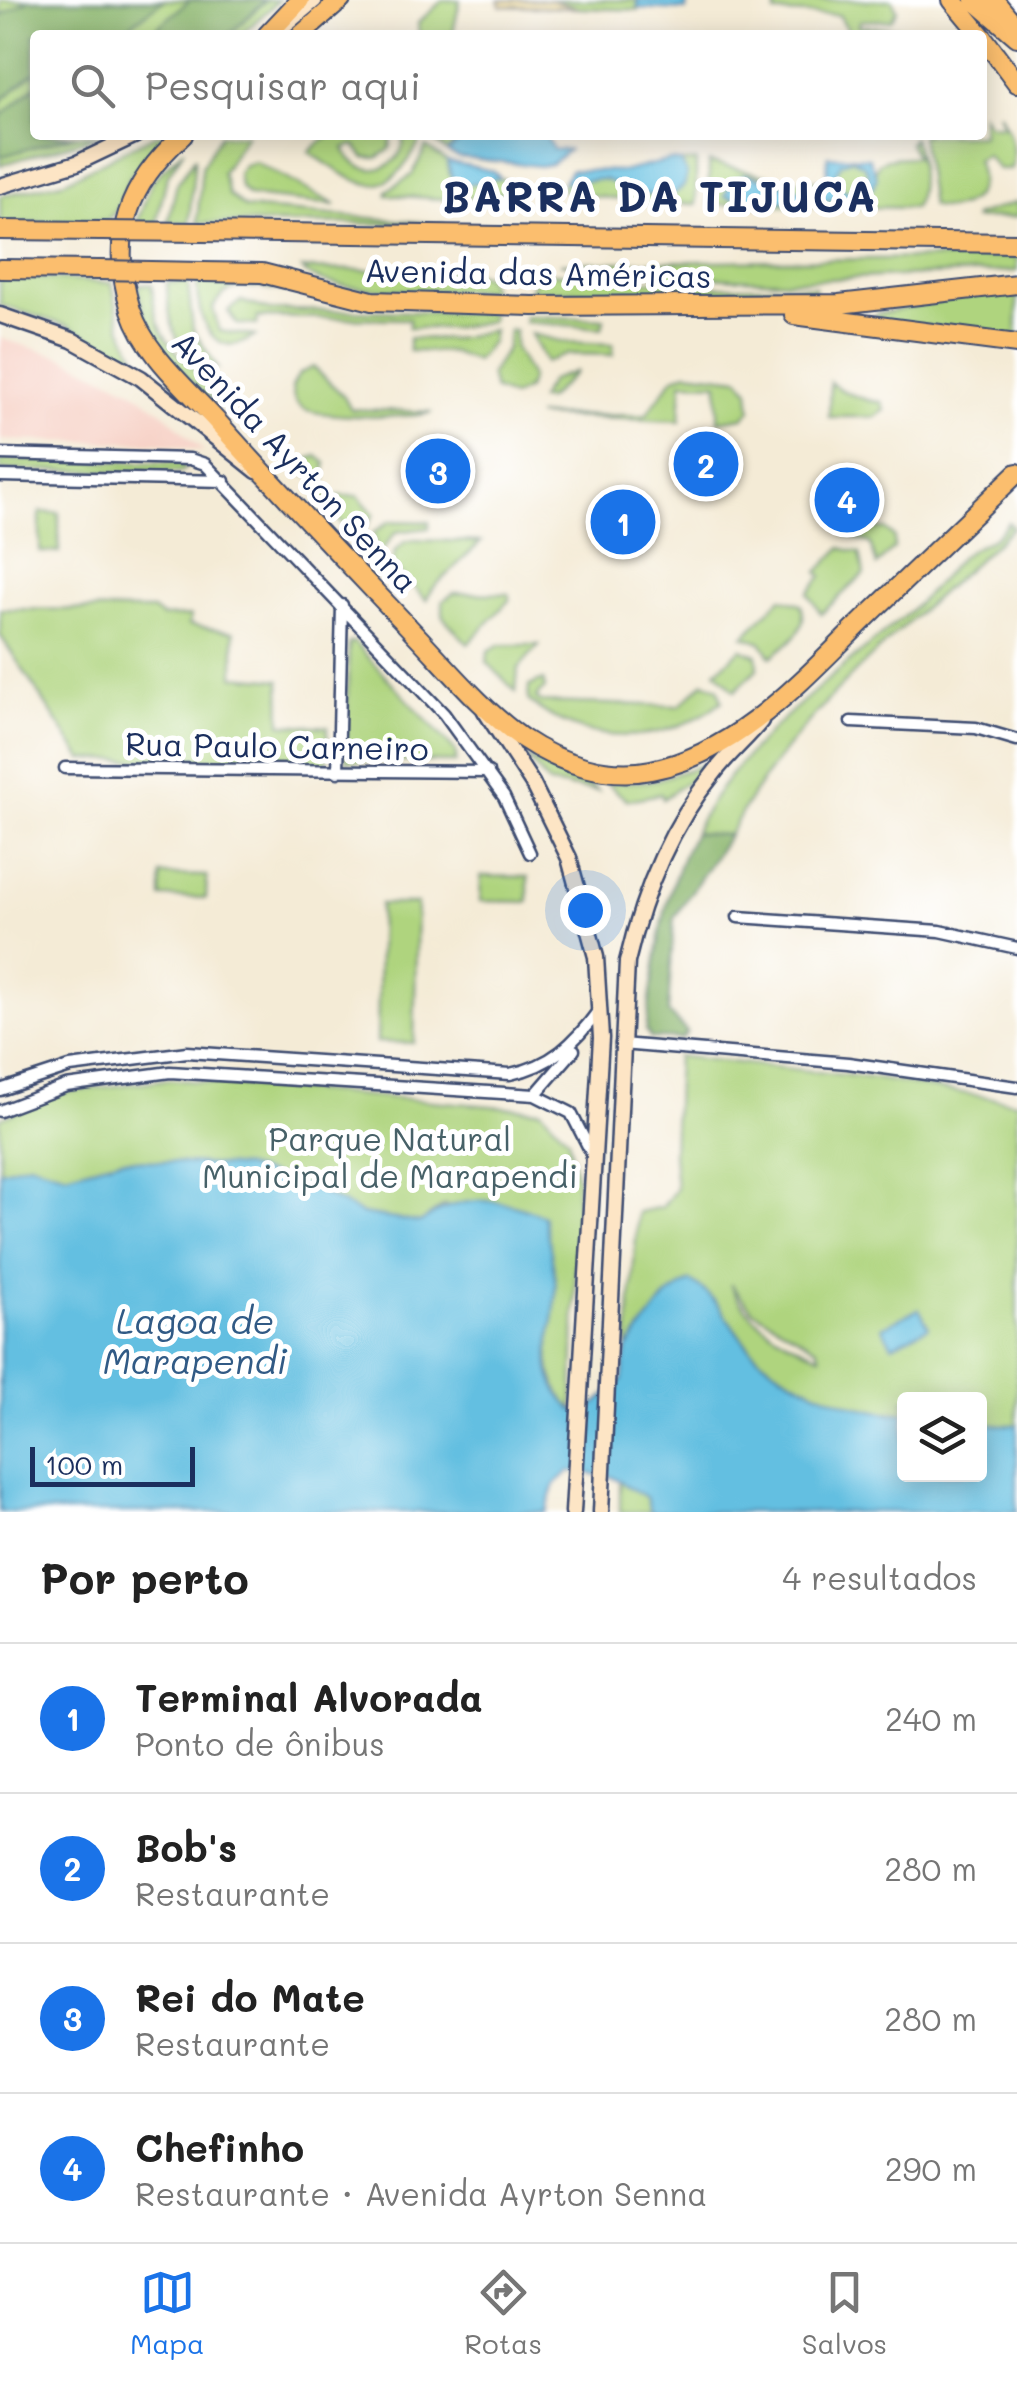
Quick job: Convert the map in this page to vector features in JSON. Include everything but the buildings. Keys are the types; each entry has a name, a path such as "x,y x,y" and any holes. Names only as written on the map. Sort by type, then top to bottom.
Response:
{"highway":[{"path":"307,30 341,0"},
{"path":"952,0 978,30"},
{"path":"974,0 1017,38"},
{"path":"994,0 1017,27"},
{"path":"1009,0 1017,6"},
{"path":"278,30 298,8"},
{"path":"987,42 1017,83"},
{"name":"Avenida Ayrton Senna","path":"179,140 148,168 131,201 123,251 127,295 138,327 157,357 262,473 479,702 521,737 561,759 590,769 626,772 660,768 702,754 773,704 1017,473"},
{"name":"Avenida das Américas","path":"0,230 1017,244"},
{"name":"Avenida das Américas","path":"0,269 271,275 372,301 533,306 839,304 1017,284"},
{"path":"719,307 1017,344"}],"main road":[{"path":"298,8 315,0"},
{"path":"0,186 77,163 125,140"},
{"path":"0,315 72,340 131,372 181,406 235,457 262,473"},
{"name":"Avenida Ayrton Senna","path":"479,702 532,783 570,858 590,926 600,1009 573,1512"},
{"name":"Avenida Ayrton Senna","path":"601,1512 627,962 655,871 707,782 773,704"}],"street":[{"path":"0,454 190,459 226,481 444,714 488,772 530,853"},
{"path":"189,478 190,459"},
{"path":"0,476 226,481"},
{"path":"338,772 342,604"},
{"path":"850,722 976,728 1017,740"},
{"name":"Rua Paulo Carneiro","path":"65,768 488,772"},
{"path":"738,918 940,930 1017,948"},
{"path":"535,1095 600,1009"},
{"path":"0,1090 70,1067 187,1052 510,1074 543,1066 581,1035"},
{"path":"621,1044 848,1064 1017,1087"},
{"path":"0,1111 66,1086 170,1072 535,1095 571,1113 593,1155"}],"shaded area":[{"path":"0,338 64,358 132,390 165,414 204,452 161,443 0,440"}],"green space":[{"path":"0,0 279,0 246,30 30,30 30,140 84,140 0,165"},
{"path":"29,0 164,0 124,30 30,30 30,76 0,102 0,16"},
{"path":"190,0 266,0 234,30 154,30"},
{"path":"443,0 460,0 454,30 419,30 418,23"},
{"path":"550,0 637,0 638,10 578,8"},
{"path":"776,0 892,0 897,10 891,20 860,21 859,26 916,30 848,30 839,15 775,13"},
{"path":"30,90 30,140 58,140 0,157 0,117"},
{"path":"998,112 1011,140 1011,169 998,169 986,155 976,160 980,183 972,200 954,208 931,206 922,140 987,140 987,122 1003,126"},
{"path":"145,140 162,140 130,176 117,210 107,220 0,224 0,196 65,181"},
{"path":"217,140 243,140 222,173 229,195 245,208 445,224 197,223 202,166"},
{"path":"323,140 391,140 390,149 377,158 364,157 355,145 344,148 359,166 380,168 397,158 403,140 421,140 397,174 373,184 345,175 309,152"},
{"path":"433,140 463,140 454,144 447,152"},
{"path":"914,140 920,173 914,208 709,204 709,162 786,180 825,181 806,191 750,175 727,197 731,199 863,199 881,162 916,157 909,143"},
{"path":"426,147 447,161 450,175 464,185 500,178 509,181 514,191 458,200 387,195 387,191 412,175"},
{"path":"184,149 167,177 156,224 137,223 152,181"},
{"path":"195,157 189,223 168,222 177,184"},
{"path":"852,159 864,164 869,176 864,188 852,193 840,188 835,176 840,164"},
{"path":"696,161 696,204 641,203 563,191 562,183 604,179 643,195 671,196 685,183 681,162"},
{"path":"255,162 336,205 249,196 240,187 238,173 244,165"},
{"path":"1017,202 1017,217 974,219 974,216"},
{"path":"1017,257 1017,271 785,281 663,275 560,263"},
{"path":"302,269 471,272 486,276 492,290 362,288 315,278"},
{"path":"553,273 715,286 815,287 815,291 799,295 529,291 538,276"},
{"path":"0,275 112,283 121,327 140,364 68,326 0,305"},
{"path":"197,281 255,281 297,292 250,287 229,291 213,308 219,331 255,336 228,344 218,341 204,322"},
{"path":"167,282 188,282 193,330 218,368 191,356 182,346 171,323"},
{"path":"138,284 152,285 161,329 199,375 213,403 187,378 154,335"},
{"path":"982,293 1017,293 1017,340 873,319 877,314"},
{"path":"241,301 270,310 491,313 491,321 454,328 409,328 409,319 258,317 257,325 237,324 228,311"},
{"path":"525,316 604,319 602,328 525,322"},
{"path":"493,330 491,342 476,361 452,352 409,351 409,338 453,339"},
{"path":"509,330 515,330 515,348 531,377 527,389 512,397 494,389 490,375 507,348"},
{"path":"531,334 565,342 613,344 613,355 569,354 546,362"},
{"path":"313,367 344,396 351,409 432,412 367,416 303,408 294,399 292,387 299,374"},
{"path":"577,371 548,399 539,399 551,380"},
{"path":"687,372 740,378 749,390 751,410 744,417 718,421 718,383 682,382 680,421 536,416 646,415 674,377"},
{"path":"830,382 853,395 882,402 885,410 875,417 829,417"},
{"path":"317,456 326,463 325,482 293,470 295,464"},
{"path":"0,460 182,463 185,469 0,470"},
{"path":"317,496 358,496 374,514 358,541"},
{"path":"40,512 59,513 59,552 40,552"},
{"path":"390,521 429,522 429,528 396,532 379,554 373,533"},
{"path":"1008,522 1013,527 815,714 754,792 729,835 694,833 712,800 762,740 913,608 960,558 995,536"},
{"path":"844,529 885,529 894,537 894,548 877,565 870,543 844,534"},
{"path":"405,542 481,542 434,587 426,600 392,565 395,551"},
{"path":"841,548 860,553 864,574 821,614 808,593 822,576 818,572"},
{"path":"454,593 509,594 510,599 468,644 443,617 443,601"},
{"path":"781,598 801,604 803,621 796,635 771,657 761,642 744,636"},
{"path":"0,609 153,610 162,617 191,616 189,625 234,632 234,676 280,680 281,724 328,727 327,761 322,765 82,759 0,635"},
{"path":"354,642 456,752 456,762 346,761 349,643"},
{"path":"499,645 539,645 518,669 516,692 487,662 488,651"},
{"path":"741,649 757,655 758,668 735,691 716,671"},
{"path":"543,680 545,688 536,698 541,702 679,706 704,682 718,688 722,701 676,727 650,734 599,734 550,716 528,700 529,686"},
{"path":"525,756 586,783 598,791 549,784"},
{"path":"715,761 663,799 661,794 627,800 606,783 652,781"},
{"path":"694,833 729,835 674,918 668,1013 687,1032 682,1039 651,1038 646,1031 661,930 674,881"},
{"path":"161,875 207,876 206,898 161,897"},
{"path":"481,876 528,877 528,902 480,901"},
{"path":"380,904 417,904 414,1043 377,1042"},
{"path":"677,1056 872,1078 1017,1102 1017,1425 987,1425 987,1392 897,1392 897,1413 867,1409 823,1394 764,1361 710,1296 690,1281 666,1297 627,1349 638,1212 662,1207 676,1189 673,1154","holes":["730,1284 752,1310 817,1348 820,1355 768,1328 746,1309"]},
{"name":"Parque Natural Municipal de Marapendi","path":"169,1079 541,1110 568,1138 577,1179 573,1410 554,1383 550,1369 549,1339 556,1291 445,1205 420,1223 362,1214 309,1186 244,1167 122,1159 66,1174 29,1163 0,1171 0,1118 59,1093"},
{"path":"620,1480 646,1497 650,1512 620,1512"}],"sand":[{"path":"499,0 550,0 578,8 500,6"}],"water":[{"path":"637,0 687,0 686,10 638,8"},
{"path":"462,140 548,140 553,149 568,150 551,164 540,166 458,157 447,152"},
{"path":"828,156 869,158 877,177 870,193 844,199 775,201 725,196 731,180 745,174 802,191 815,190 827,176","holes":["852,159 865,166 869,176 863,189 852,193 840,188 835,175 841,163"]},
{"path":"670,160 681,162 687,174 684,186 671,196 637,194 604,179 563,183 570,170 625,171"},
{"path":"447,161 493,171 500,178 464,185 452,177"},
{"name":"Lagoa de Marapendi","path":"122,1159 244,1167 309,1186 362,1214 420,1223 465,1202 496,1202 527,1209 544,1216 556,1293 549,1368 560,1396 573,1410 596,1404 622,1380 627,1349 666,1297 690,1281 717,1304 750,1349 781,1373 845,1403 897,1413 897,1482 987,1482 987,1425 1017,1425 1017,1512 650,1512 646,1497 612,1477 570,1471 555,1484 546,1512 0,1512 0,1171 29,1163 66,1174"},
{"path":"919,1309 929,1327 892,1345 882,1327"}],"place":[{"name":"Bob's","path":"706,464"},
{"name":"Rei do Mate","path":"438,471"},
{"name":"Chefinho","path":"847,500"},
{"name":"Terminal Alvorada","path":"623,522"}],"district":[{"name":"BARRA DA TIJUCA","path":"660,195"}]}
